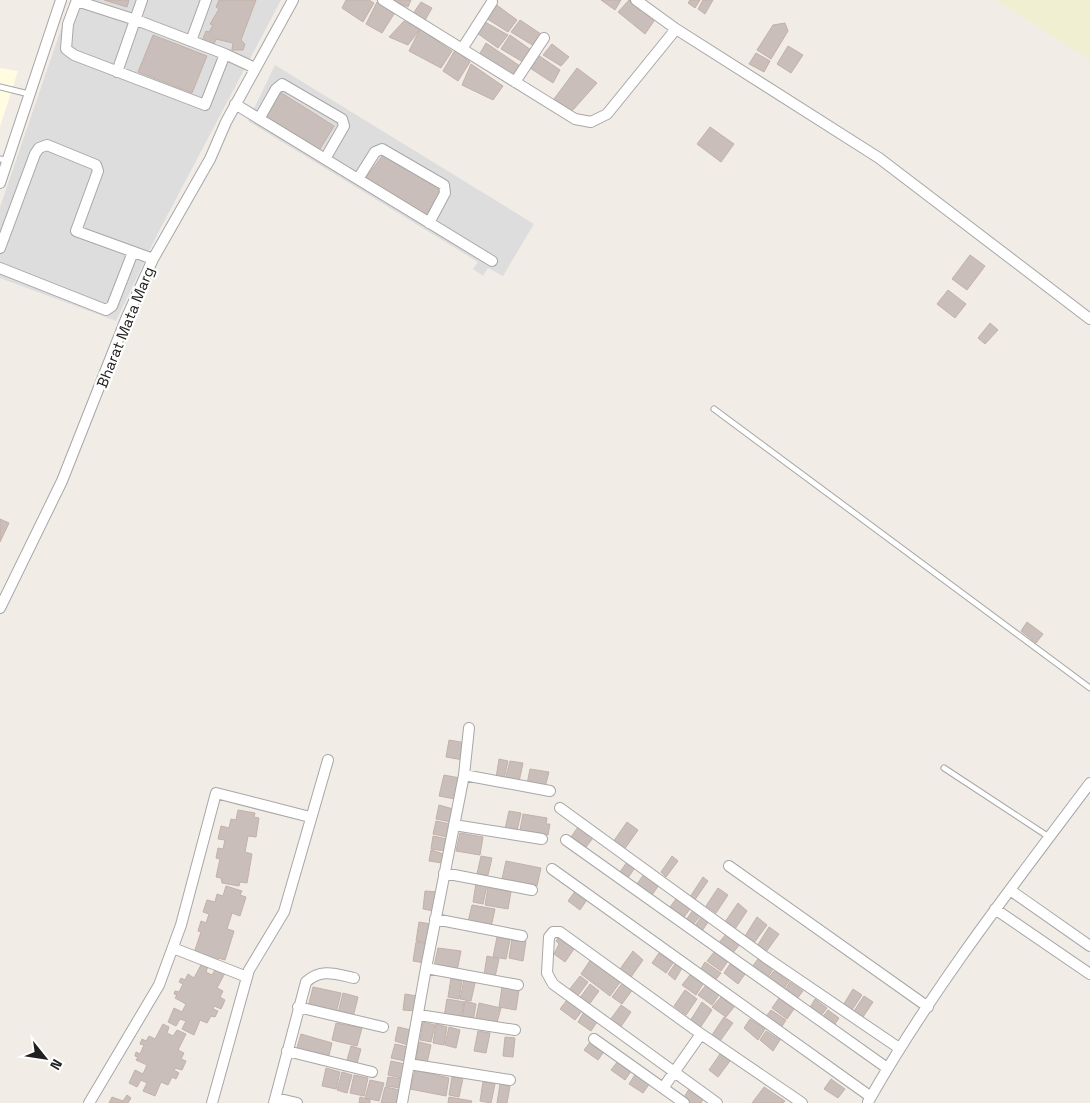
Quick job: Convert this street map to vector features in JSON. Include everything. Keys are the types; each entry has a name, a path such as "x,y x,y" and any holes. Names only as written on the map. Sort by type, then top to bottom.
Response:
{"street":[{"path":"0,183 4,160 61,0"},
{"path":"117,72 142,0"},
{"path":"191,41 206,0"},
{"name":"Bharat Mata Marg","path":"0,608 62,480 126,318 153,259 210,159 235,104 293,0"},
{"path":"383,0 575,119 591,122 607,114 676,29"},
{"path":"636,0 676,29 879,158 1090,319"},
{"path":"226,54 206,105 74,56 66,49 68,24 77,1 135,20 226,54 255,68"},
{"path":"462,49 492,2"},
{"path":"515,82 544,38"},
{"path":"259,119 276,89 282,84 342,119 344,126 325,159"},
{"path":"235,104 492,262"},
{"path":"0,248 35,154 39,148 47,145 96,165 98,171 76,231 153,259"},
{"path":"358,180 375,152 382,149 444,185 445,193 429,223"},
{"path":"0,268 106,310 112,306 134,252"},
{"path":"402,1103 435,919 464,774 469,728"},
{"path":"212,1103 247,977 255,957 284,912 328,760"},
{"path":"464,774 550,792"},
{"path":"552,869 869,1100 899,1048 995,909 1090,784"},
{"path":"89,1103 159,985 181,925 216,793 310,817"},
{"path":"560,808 765,957 899,1048"},
{"path":"454,825 542,839"},
{"path":"566,840 887,1068"},
{"path":"730,866 928,1007"},
{"path":"444,874 532,890"},
{"path":"1010,890 1090,946"},
{"path":"995,909 1090,974"},
{"path":"435,919 522,936"},
{"path":"717,1103 553,984 547,973 550,937 553,932 560,932 701,1034 802,1103"},
{"path":"172,948 247,977"},
{"path":"426,968 518,985"},
{"path":"297,1103 275,1100 304,988 314,976 323,972 354,978"},
{"path":"298,1007 383,1027"},
{"path":"419,1015 515,1030"},
{"path":"662,1088 701,1034"},
{"path":"594,1039 684,1103"},
{"path":"287,1051 372,1072"},
{"path":"409,1064 510,1080"}],"lane":[{"path":"0,87 29,94"},
{"path":"714,408 1090,688"},
{"path":"944,768 1050,837"}],"shaded area":[{"path":"71,0 281,0 158,233 116,321 0,278 0,207"},
{"path":"275,65 534,224 503,276 488,268 483,276 473,269 478,262 248,121"},
{"path":"0,68 18,71 0,127"}],"green space":[{"path":"996,0 1090,0 1090,60"}],"building":[{"path":"104,0 129,0 127,7"},
{"path":"219,0 256,0 241,40 245,44 243,50 232,50 233,43 216,39 214,44 202,41 206,31 209,32 213,25 210,24 219,9 216,7"},
{"path":"346,0 369,0 374,3 363,22 342,8"},
{"path":"392,0 411,0 408,7"},
{"path":"601,0 621,0 615,10"},
{"path":"629,0 654,21 645,34 618,12"},
{"path":"690,0 700,0 695,8 688,3"},
{"path":"703,0 713,0 705,14 698,9"},
{"path":"377,2 394,14 382,33 366,24"},
{"path":"421,2 432,8 424,22 412,15"},
{"path":"494,3 517,20 508,32 486,18"},
{"path":"520,20 541,34 534,46 511,32"},
{"path":"404,21 420,29 408,45 389,37"},
{"path":"485,22 508,35 498,48 477,33"},
{"path":"785,23 788,31 771,59 757,50 773,25"},
{"path":"420,29 452,51 441,68 409,51"},
{"path":"153,35 207,56 192,93 138,72"},
{"path":"510,35 531,50 523,62 501,49"},
{"path":"486,43 520,66 512,78 479,55"},
{"path":"552,44 569,57 561,66 543,55"},
{"path":"788,46 803,55 791,73 777,64"},
{"path":"455,50 470,62 458,81 443,71"},
{"path":"756,53 770,61 764,72 749,64"},
{"path":"538,55 560,70 553,83 530,68"},
{"path":"471,64 503,86 493,100 462,85"},
{"path":"577,68 597,83 572,111 554,99"},
{"path":"280,92 334,126 317,154 261,124"},
{"path":"710,127 734,144 721,162 697,144"},
{"path":"384,154 445,190 423,219 360,185"},
{"path":"970,255 985,266 967,290 952,279"},
{"path":"948,290 966,304 955,318 937,304"},
{"path":"990,323 998,330 985,344 978,338"},
{"path":"0,519 9,523 0,542"},
{"path":"1027,622 1043,634 1036,643 1021,631"},
{"path":"449,740 466,743 463,760 446,757"},
{"path":"499,759 508,761 504,779 496,778"},
{"path":"510,761 523,763 519,782 505,780"},
{"path":"530,769 549,772 545,787 527,784"},
{"path":"444,775 460,778 455,799 439,796"},
{"path":"439,805 453,809 451,822 436,819"},
{"path":"238,810 255,813 254,817 259,818 256,837 248,836 245,852 252,854 247,883 240,882 239,886 222,883 221,878 216,877 220,859 216,858 218,848 223,849 225,840 218,839 221,826 229,828 231,819 236,820"},
{"path":"509,811 521,813 517,831 505,829"},
{"path":"523,814 547,818 546,824 550,824 548,835 520,830"},
{"path":"436,821 450,824 447,837 433,834"},
{"path":"627,822 638,830 624,850 613,842"},
{"path":"578,827 593,838 586,847 571,837"},
{"path":"460,833 483,837 480,855 456,851"},
{"path":"433,836 447,839 445,851 431,849"},
{"path":"431,850 444,854 442,863 429,861"},
{"path":"481,856 492,858 488,875 477,874"},
{"path":"672,856 678,861 666,877 661,872"},
{"path":"506,861 541,868 537,886 502,879"},
{"path":"627,862 634,869 628,878 620,872"},
{"path":"644,874 659,885 652,895 637,884"},
{"path":"703,877 708,881 694,901 690,897"},
{"path":"476,883 487,885 483,904 473,902"},
{"path":"226,886 242,891 240,895 246,897 240,916 232,913 227,929 234,931 225,960 218,958 217,962 200,956 200,952 195,950 201,932 198,931 201,921 206,923 209,914 203,912 207,900 215,902 217,894 223,896"},
{"path":"488,887 511,892 508,909 485,905"},
{"path":"718,888 728,895 716,913 706,906"},
{"path":"576,890 588,898 580,910 568,901"},
{"path":"425,891 438,892 434,911 423,909"},
{"path":"676,899 690,909 684,917 670,907"},
{"path":"738,903 747,911 735,929 725,922"},
{"path":"472,905 495,909 491,927 468,922"},
{"path":"693,910 700,916 693,925 686,920"},
{"path":"701,917 708,922 702,931 695,926"},
{"path":"757,917 767,925 754,943 745,936"},
{"path":"419,922 431,924 428,943 416,941"},
{"path":"769,927 779,934 766,952 757,946"},
{"path":"726,934 740,944 732,954 718,944"},
{"path":"497,937 510,940 506,959 493,957"},
{"path":"558,938 574,949 565,962 554,954 559,944 556,941"},
{"path":"512,939 526,941 523,961 509,958"},
{"path":"416,942 428,944 425,963 413,961"},
{"path":"438,948 461,951 457,971 434,966"},
{"path":"633,951 643,960 631,977 620,969"},
{"path":"715,951 728,961 721,971 707,961"},
{"path":"659,953 673,963 666,973 652,963"},
{"path":"487,956 499,959 495,977 484,975"},
{"path":"591,959 621,981 610,996 581,974"},
{"path":"758,959 773,969 766,980 751,968"},
{"path":"705,962 721,973 713,983 699,972"},
{"path":"202,963 208,966 206,972 212,975 216,968 225,973 217,988 223,991 220,997 225,1000 221,1009 214,1006 213,1009 218,1011 215,1017 211,1016 207,1023 200,1020 194,1035 182,1029 186,1021 180,1019 176,1026 168,1022 174,1008 182,1012 186,1004 175,998 177,995 174,994 175,991 179,992 183,984 179,982 181,978 185,980 188,974 194,978"},
{"path":"675,964 682,968 675,980 668,974"},
{"path":"730,964 745,974 738,984 724,973"},
{"path":"774,971 789,981 782,992 767,980"},
{"path":"690,975 703,984 696,995 682,985"},
{"path":"580,976 588,982 577,997 569,990"},
{"path":"451,978 462,981 459,999 448,997"},
{"path":"464,980 475,983 471,1001 460,999"},
{"path":"623,982 633,989 622,1004 612,997"},
{"path":"790,982 803,991 796,1000 784,992"},
{"path":"590,984 599,991 588,1006 579,999"},
{"path":"706,985 719,995 712,1005 698,995"},
{"path":"313,987 341,993 336,1013 308,1007"},
{"path":"502,987 519,990 516,1010 499,1007"},
{"path":"853,989 862,995 850,1013 842,1007"},
{"path":"685,990 697,999 686,1015 674,1006"},
{"path":"343,993 358,997 353,1017 338,1013"},
{"path":"405,994 417,996 415,1011 403,1010"},
{"path":"864,996 873,1002 861,1020 852,1014"},
{"path":"721,997 734,1007 726,1017 712,1007"},
{"path":"779,998 794,1009 787,1019 772,1008"},
{"path":"447,999 464,1002 461,1020 444,1017"},
{"path":"815,999 827,1008 820,1017 809,1009"},
{"path":"567,1000 582,1011 575,1020 560,1009"},
{"path":"465,1001 476,1004 473,1022 462,1020"},
{"path":"702,1002 712,1010 700,1028 690,1021"},
{"path":"479,1003 501,1008 496,1026 475,1022"},
{"path":"621,1005 631,1012 620,1028 610,1020"},
{"path":"771,1010 786,1020 779,1031 764,1019"},
{"path":"828,1010 839,1018 833,1027 821,1019"},
{"path":"584,1012 597,1022 591,1031 578,1022"},
{"path":"724,1017 733,1023 720,1041 712,1035"},
{"path":"750,1019 765,1029 758,1040 744,1028"},
{"path":"423,1022 435,1025 431,1042 420,1040"},
{"path":"336,1023 362,1028 357,1046 332,1040"},
{"path":"163,1024 169,1027 167,1033 173,1036 177,1030 186,1034 178,1050 184,1053 181,1059 186,1061 182,1070 175,1068 174,1070 179,1073 176,1079 172,1077 168,1085 161,1082 155,1096 143,1091 147,1083 141,1080 137,1087 129,1083 135,1070 143,1074 147,1065 136,1060 138,1057 135,1056 136,1052 140,1054 144,1045 140,1044 142,1039 146,1041 149,1036 155,1039"},
{"path":"436,1024 447,1027 444,1045 433,1043"},
{"path":"398,1027 411,1030 408,1045 395,1041"},
{"path":"449,1027 460,1030 456,1048 445,1045"},
{"path":"478,1031 490,1033 486,1053 474,1051"},
{"path":"766,1031 780,1040 773,1051 760,1040"},
{"path":"301,1034 332,1043 328,1059 296,1051"},
{"path":"505,1037 515,1038 513,1057 503,1056"},
{"path":"591,1041 605,1050 598,1060 584,1050"},
{"path":"419,1042 431,1045 427,1063 416,1060"},
{"path":"395,1044 408,1047 405,1061 391,1058"},
{"path":"351,1046 361,1049 356,1067 346,1064"},
{"path":"720,1054 730,1061 718,1077 709,1070"},
{"path":"391,1061 405,1064 401,1078 388,1075"},
{"path":"618,1061 632,1070 625,1080 611,1070"},
{"path":"326,1068 340,1072 336,1089 322,1086"},
{"path":"415,1070 449,1078 446,1096 410,1089"},
{"path":"342,1072 352,1075 347,1093 337,1090"},
{"path":"636,1073 650,1083 643,1093 629,1084"},
{"path":"354,1075 368,1078 364,1096 350,1093"},
{"path":"388,1077 401,1079 400,1088 386,1086"},
{"path":"452,1077 463,1078 459,1097 449,1095"},
{"path":"831,1079 845,1089 838,1098 824,1089"},
{"path":"370,1080 384,1083 379,1101 365,1098"},
{"path":"483,1082 495,1084 491,1103 480,1101"},
{"path":"500,1084 510,1086 507,1103 497,1103"},
{"path":"385,1087 400,1090 398,1103 381,1103"},
{"path":"764,1087 785,1101 783,1103 752,1103"},
{"path":"689,1089 703,1099 701,1103 689,1103 683,1099"},
{"path":"127,1095 131,1098 128,1103 109,1103 112,1097 123,1101"},
{"path":"360,1097 370,1100 370,1103 359,1103"},
{"path":"449,1097 472,1101 471,1103 448,1103"}]}
